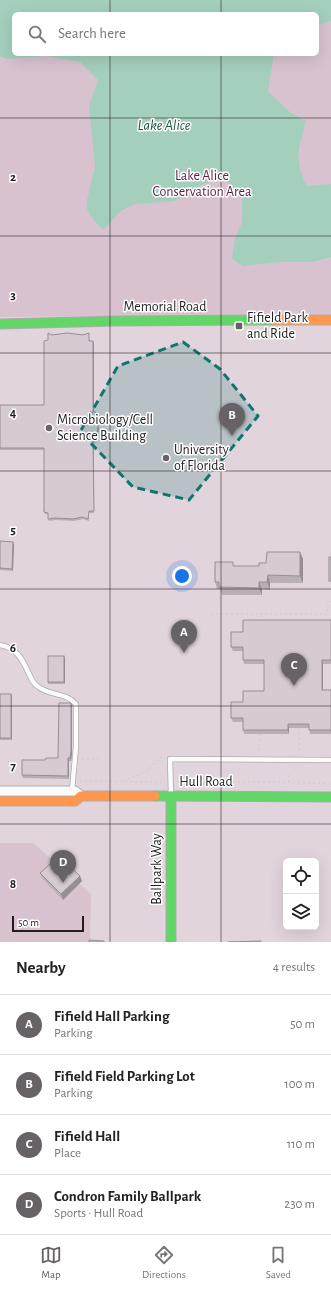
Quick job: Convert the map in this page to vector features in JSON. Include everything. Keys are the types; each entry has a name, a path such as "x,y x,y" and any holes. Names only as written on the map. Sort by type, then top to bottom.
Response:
{"street":[{"name":"Memorial Road","path":"0,324 117,321 331,320"},
{"path":"0,791 74,786 75,791 81,796"},
{"name":"Hull Road","path":"0,801 75,801 81,796 331,797"},
{"name":"Ballpark Way","path":"171,796 171,942"}],"lane":[{"path":"0,645 8,647 20,656 33,681 40,689 45,692 68,698 76,704 74,786"},
{"path":"171,796 170,759 331,760"}],"path":[{"path":"327,614 327,606 331,601"},
{"path":"211,614 331,614"},
{"path":"260,614 260,624"},
{"path":"299,728 299,753"},
{"path":"259,734 259,754"},
{"path":"121,782 149,770 156,761 165,754"},
{"path":"78,759 101,759"},
{"path":"289,782 290,772"},
{"path":"74,786 121,782 161,782 160,785"},
{"path":"181,782 289,782 331,784"}],"highlighted area":[{"path":"183,342 220,369 258,416 189,500 133,487 80,432 118,366"}],"shaded area":[{"name":"University of Florida","path":"0,0 331,0 331,942 0,942"}],"green space":[{"name":"Lake Alice Conservation Area","path":"0,0 331,0 331,315 0,317"},
{"path":"0,843 33,843 91,894 90,942 0,942"}],"water":[{"name":"Lake Alice","path":"0,0 331,0 331,21 319,24 319,12 12,12 12,56 46,56 7,59 0,56"},
{"name":"Lake Alice","path":"46,56 274,56 268,92 291,113 306,121 301,139 299,161 300,169 307,186 331,184 331,257 312,262 280,262 243,266 232,259 235,239 242,222 242,195 222,178 201,185 174,201 136,204 122,210 103,230 92,218 87,209 87,200 95,167 89,106 98,80 80,62"}],"building":[{"name":"Microbiology/Cell Science Building","path":"48,333 52,335 67,333 83,335 89,333 89,341 93,341 93,412 96,412 98,427 96,441 93,441 94,511 89,511 88,519 82,517 73,519 48,519 48,513 44,512 44,448 0,448 0,405 44,405 44,341 48,340"},
{"path":"0,541 13,542 12,569 0,568"},
{"path":"267,552 300,552 300,576 268,575 267,582 259,582 259,588 219,587 219,582 215,582 215,562 233,562 233,566 259,566 259,563 266,563"},
{"path":"329,557 331,557 331,581 329,581"},
{"path":"243,620 331,620 331,660 322,660 322,690 331,690 331,730 309,730 309,724 288,724 288,730 243,730 243,718 231,718 231,702 243,702 243,691 264,691 264,660 243,660 243,647 231,647 231,632 243,632"},
{"path":"48,656 64,656 64,682 48,682"},
{"path":"0,694 11,694 11,738 0,738"},
{"path":"59,703 71,703 71,751 70,758 68,758 68,776 22,775 22,760 45,760 46,758 58,758"},
{"path":"59,856 80,876 61,894 40,873"},
{"path":"89,940 104,941 104,942 89,942"},
{"path":"261,941 261,942 228,942"}],"traffic: fast":[{"path":"0,324 117,321 273,320"},
{"path":"155,796 331,797"},
{"path":"171,796 171,942"}],"traffic: slow":[{"path":"273,320 331,320"},
{"path":"0,801 75,801 81,796 155,796"}],"place":[{"name":"Fifield Park and Ride","path":"239,326"},
{"name":"Microbiology/Cell Science Building","path":"49,428"},
{"name":"Fifield Field Parking Lot","path":"232,436"},
{"name":"University of Florida","path":"166,458"},
{"name":"Fifield Hall Parking","path":"184,653"},
{"name":"Fifield Hall","path":"294,686"},
{"name":"Condron Family Ballpark","path":"63,883"}]}
